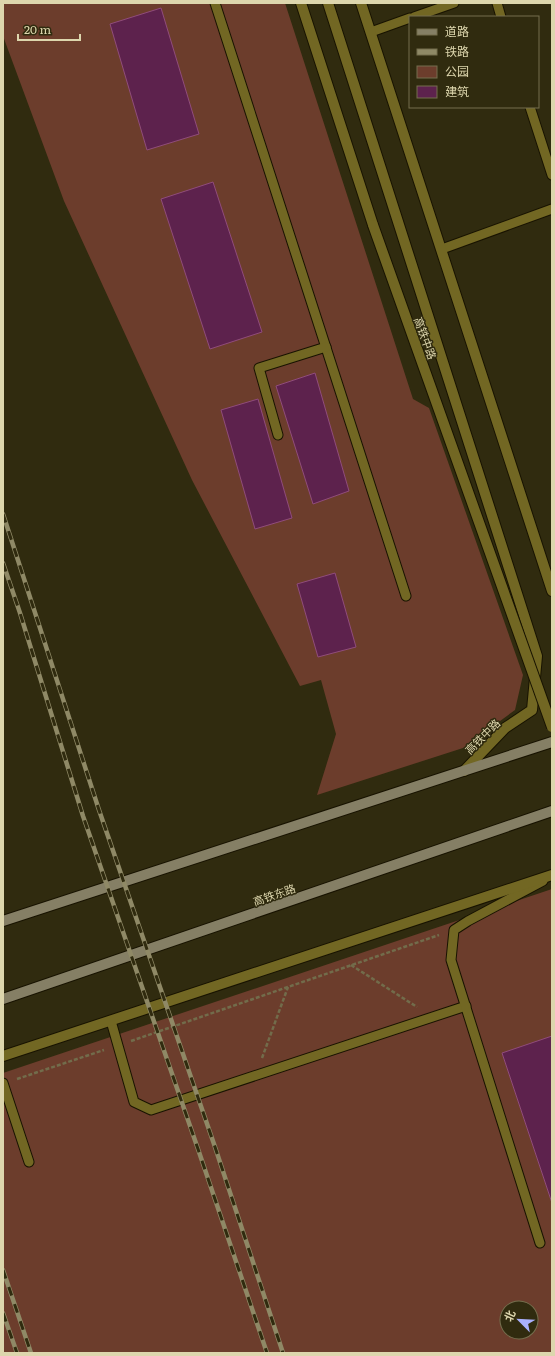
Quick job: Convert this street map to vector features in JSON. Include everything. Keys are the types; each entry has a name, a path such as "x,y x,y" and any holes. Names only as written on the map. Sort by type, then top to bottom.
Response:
{"main road":[{"path":"3,921 552,742"},
{"name":"高铁东路","path":"3,999 552,811"}],"street":[{"name":"高铁中路","path":"301,3 373,225 552,727"},
{"name":"高铁中路","path":"328,3 537,656 532,710 505,728 464,770"},
{"path":"361,3 552,591"},
{"path":"3,1056 552,876"}],"lane":[{"path":"214,3 406,596"},
{"path":"417,16 454,3"},
{"path":"497,3 501,16"},
{"path":"371,32 409,18"},
{"path":"530,108 552,175"},
{"path":"442,249 552,209"},
{"path":"278,435 259,368 326,347"},
{"path":"540,1243 451,960 454,930 552,876"},
{"path":"111,1021 134,1102 151,1110 466,1006"},
{"path":"3,1084 29,1162"}],"path":[{"path":"3,1084 118,1046 454,930"},
{"path":"351,965 433,1017"},
{"path":"255,1076 288,987"}],"green space":[{"path":"3,3 285,3 413,399 429,408 523,675 515,710 463,748 317,795 336,734 321,680 300,686 192,480 64,201 3,36"},
{"path":"552,889 552,1353 3,1353 3,1073"}],"building":[{"path":"161,8 199,134 147,150 110,24"},
{"path":"213,182 262,332 210,349 161,199"},
{"path":"315,373 349,491 313,504 276,386"},
{"path":"258,399 292,518 255,529 221,410"},
{"path":"335,573 356,647 318,657 297,584"},
{"path":"552,1036 552,1203 502,1053"}],"railway":[{"path":"3,514 99,810 214,1144 283,1353"},
{"path":"3,563 83,816 267,1353"},
{"path":"3,1270 31,1353"},
{"path":"3,1313 17,1353"}]}
